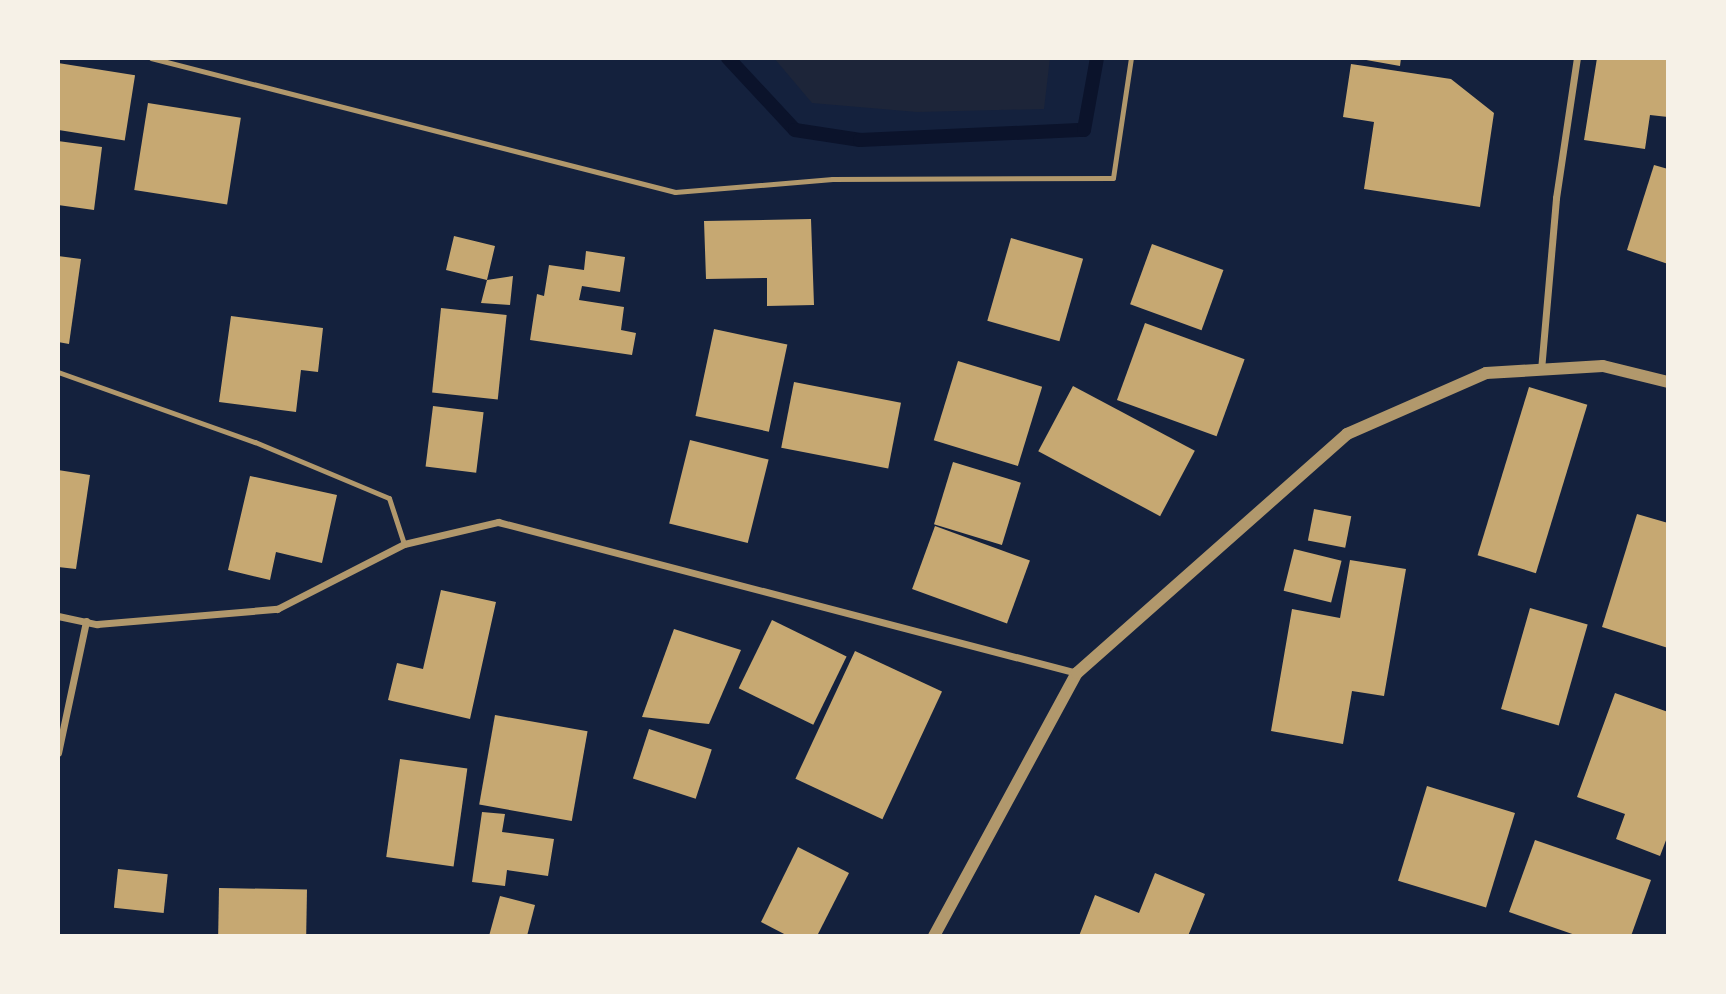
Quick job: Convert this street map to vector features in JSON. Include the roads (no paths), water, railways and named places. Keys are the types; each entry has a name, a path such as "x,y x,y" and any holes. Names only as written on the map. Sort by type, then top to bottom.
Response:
{"street":[{"path":"1541,370 1556,198 1577,58"},
{"path":"934,936 1077,673 1347,434 1486,373 1603,366 1668,382"},
{"path":"58,616 86,621 277,609 404,544 498,522 1077,673"},
{"path":"58,753 86,621"}],"lane":[{"path":"151,58 675,192 832,179 1113,178 1131,58"},
{"path":"58,372 255,443 389,498 404,544"}],"waterway":[{"path":"728,58 795,130 860,140 1084,130 1097,58"}]}
